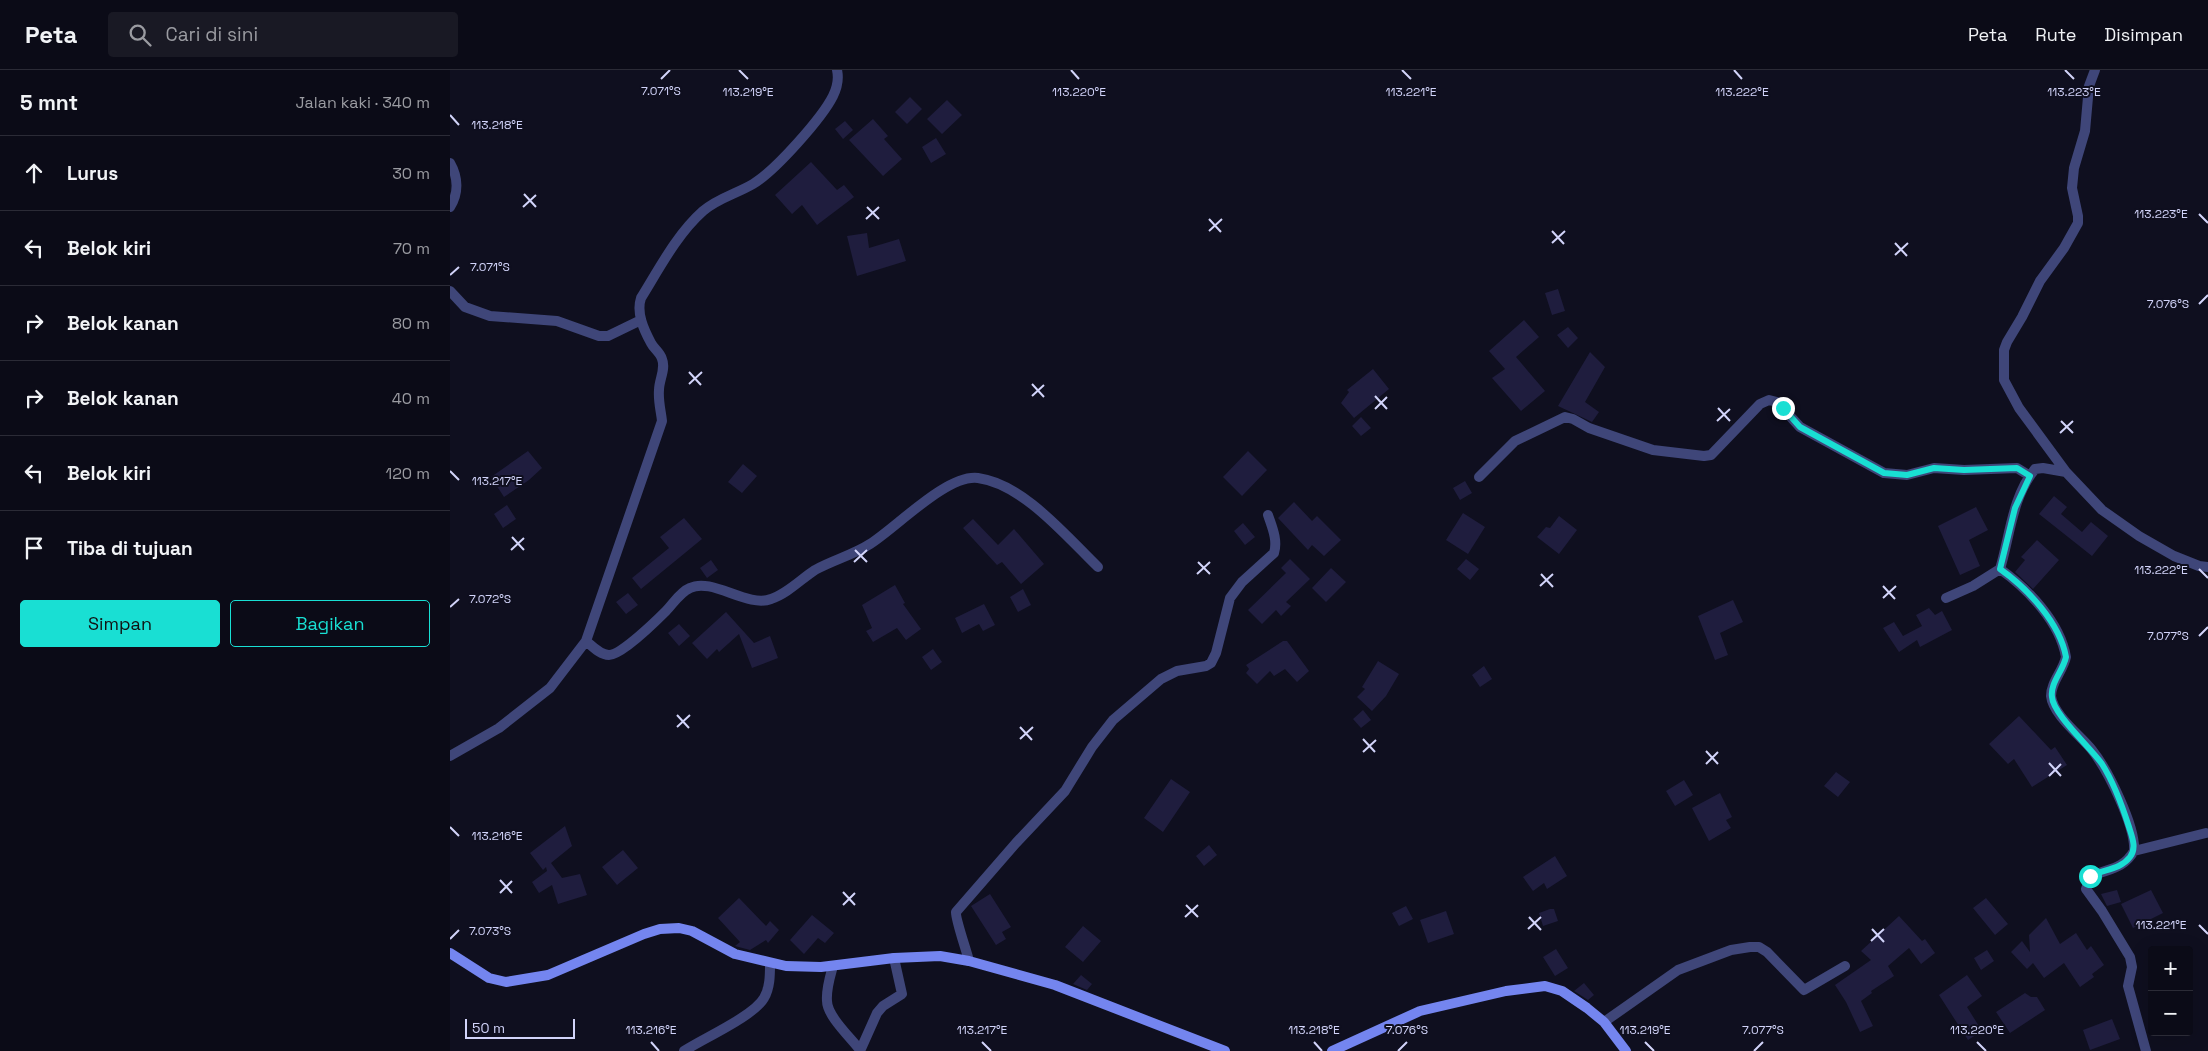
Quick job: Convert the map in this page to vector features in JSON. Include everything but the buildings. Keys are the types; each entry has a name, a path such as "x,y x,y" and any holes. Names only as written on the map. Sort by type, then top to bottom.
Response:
{"street":[{"path":"450,756 499,728 550,688 586,642 662,421 658,387 663,360 652,345 641,320 638,306 641,298 687,229 702,212 718,200 755,183 806,132 833,96 838,79 837,70"},
{"path":"2095,70 2089,86 2085,131 2074,168 2072,188 2078,216 2075,232 2040,281 2004,350 2004,380 2019,408 2066,472 2096,504 2121,524 2174,556 2199,566 2208,567"},
{"path":"450,163 457,178 456,191 450,208"},
{"path":"450,291 465,307 490,316 557,321 599,336 608,336 641,320"},
{"path":"1479,477 1522,436 1532,434 1565,417 1573,419 1589,428 1653,450 1704,456 1711,454 1760,404 1769,400 1777,402 1800,427 1884,473 1907,475 1934,468 1964,470 2017,468 2030,476"},
{"path":"1946,598 1973,586 2000,569 2015,508 2030,476 2038,468 2066,472"},
{"path":"586,642 602,653 613,654 666,612 684,591 696,586 751,598 771,599 816,570 869,545 928,499 964,478 976,477 989,480 1012,490 1041,512 1098,566"},
{"path":"969,961 955,918 956,912 1016,843 1065,791 1092,747 1113,720 1161,679 1177,671 1206,666 1211,663 1216,653 1230,598 1242,582 1270,557 1276,547 1268,514"},
{"path":"2000,569 2018,582 2047,614 2066,657 2052,691 2054,706 2093,751 2106,772 2123,808 2134,851"},
{"path":"2146,1051 2128,986 2132,967 2130,956 2086,889 2090,876 2110,870 2124,863 2134,851 2206,833"},
{"path":"450,953 472,970 489,978 506,982 523,981 548,975 660,929 678,928 692,931 735,954 770,964 802,967 833,966 894,958 940,956 969,961 1055,985 1225,1051"},
{"path":"1604,1022 1678,970 1731,950 1750,946 1759,947 1767,952 1804,990 1845,966"},
{"path":"833,966 826,1003 831,1014 860,1050 877,1013 883,1006 902,994 894,958"},
{"path":"684,1051 746,1014 764,998 770,978 770,964"},
{"path":"1332,1051 1420,1011 1535,986 1545,986 1562,991 1604,1022 1626,1051"}],"route":[{"path":"1783,408 1800,427 1884,473 1907,475 1934,468 1999,470 2017,468 2030,476 2025,483 2015,508 2000,569 2018,582 2047,614 2066,657 2052,691 2051,696 2054,706 2058,713 2093,751 2110,778 2123,808 2134,846 2134,851 2124,863 2110,870 2090,876"}]}
